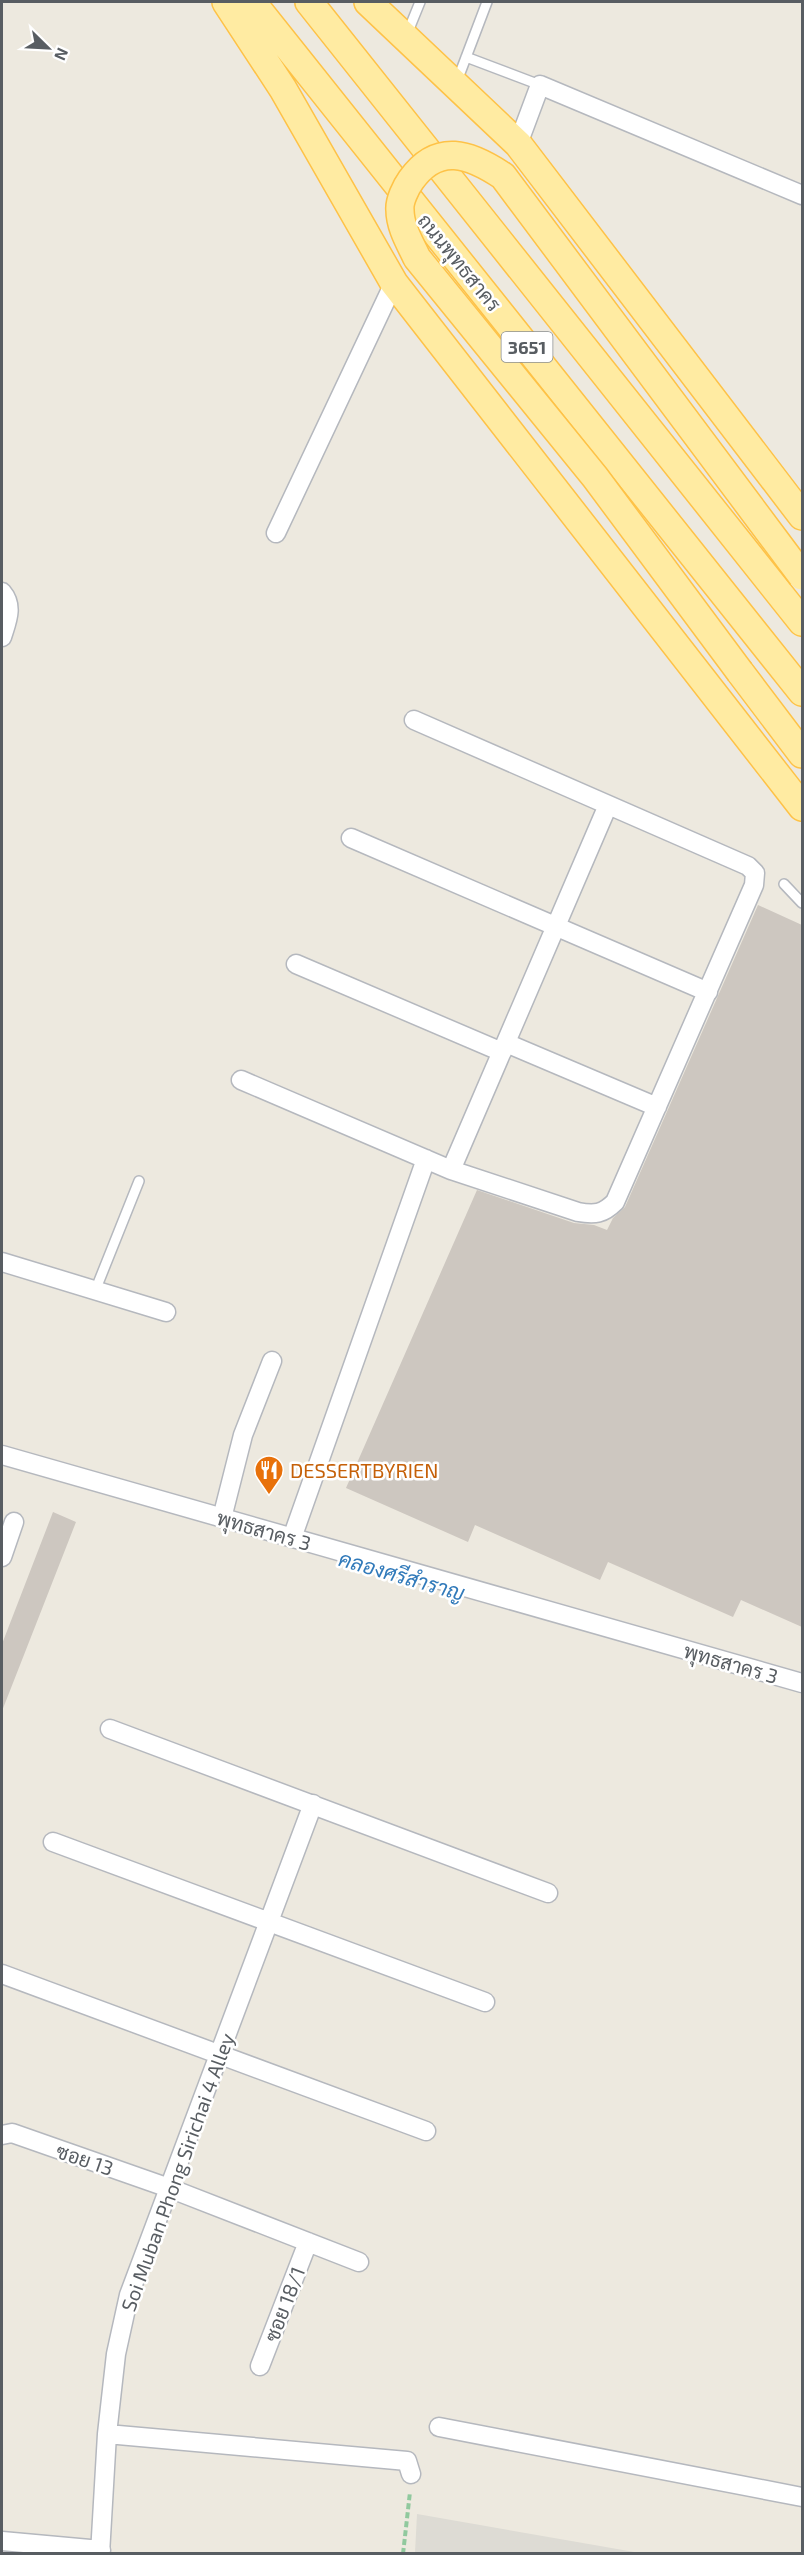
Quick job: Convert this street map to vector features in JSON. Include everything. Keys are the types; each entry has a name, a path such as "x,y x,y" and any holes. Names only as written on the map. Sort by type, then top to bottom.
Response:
{"main road":[{"path":"226,2 283,89 394,283 802,807"},
{"name":"ถนนพุทธสาคร","path":"252,2 802,692"},
{"name":"3651","path":"309,2 802,622"},
{"path":"368,2 518,144 802,516"},
{"path":"802,576 503,176 481,161 462,155 438,157 420,167 407,185 399,207 406,234 417,258 595,477 802,754"}],"street":[{"path":"518,144 540,85 802,195"},
{"path":"276,533 394,283"},
{"path":"2,592 8,599 9,617 2,637"},
{"path":"242,1080 451,1170 593,1215 606,1211 615,1202 754,885 754,873 748,866 414,720"},
{"path":"451,1170 608,806"},
{"path":"351,838 708,992"},
{"path":"296,964 657,1107"},
{"path":"292,1538 426,1159"},
{"path":"2,1262 166,1312"},
{"path":"222,1518 243,1435 272,1361"},
{"name":"พุทธสาคร 3","path":"2,1455 802,1683"},
{"path":"2,1557 14,1522"},
{"path":"110,1730 313,1803 548,1893"},
{"name":"Soi Muban Phong Sirichai 4 Alley","path":"100,2552 107,2434 116,2354 129,2295 313,1803"},
{"path":"52,1842 269,1920 484,2002"},
{"path":"2,1974 426,2131"},
{"name":"ซอย 13","path":"2,2135 12,2133 169,2188 359,2262"},
{"name":"ซอย 18/1","path":"260,2366 308,2242"},
{"path":"439,2427 802,2497"},
{"path":"107,2434 407,2461 411,2474"},
{"path":"2,2541 100,2552"}],"lane":[{"path":"405,39 420,2"},
{"path":"455,86 487,2"},
{"path":"466,57 540,85"},
{"path":"784,884 802,903"},
{"path":"95,1291 139,1181"}],"path":[{"path":"403,2553 411,2474"}],"shaded area":[{"path":"417,2514 640,2553 415,2553"}],"building":[{"path":"758,905 802,925 802,1627 741,1600 733,1617 608,1562 600,1580 475,1525 468,1542 346,1488 477,1190 574,1223 594,1225 607,1230 613,1218 625,1207"},
{"path":"53,1512 76,1522 2,1711 2,1644"}],"place":[{"name":"DESSERTBYRIEN","path":"269,1496"}],"water label":[{"name":"คลองศรีสำราญ","path":"402,1575"}]}
